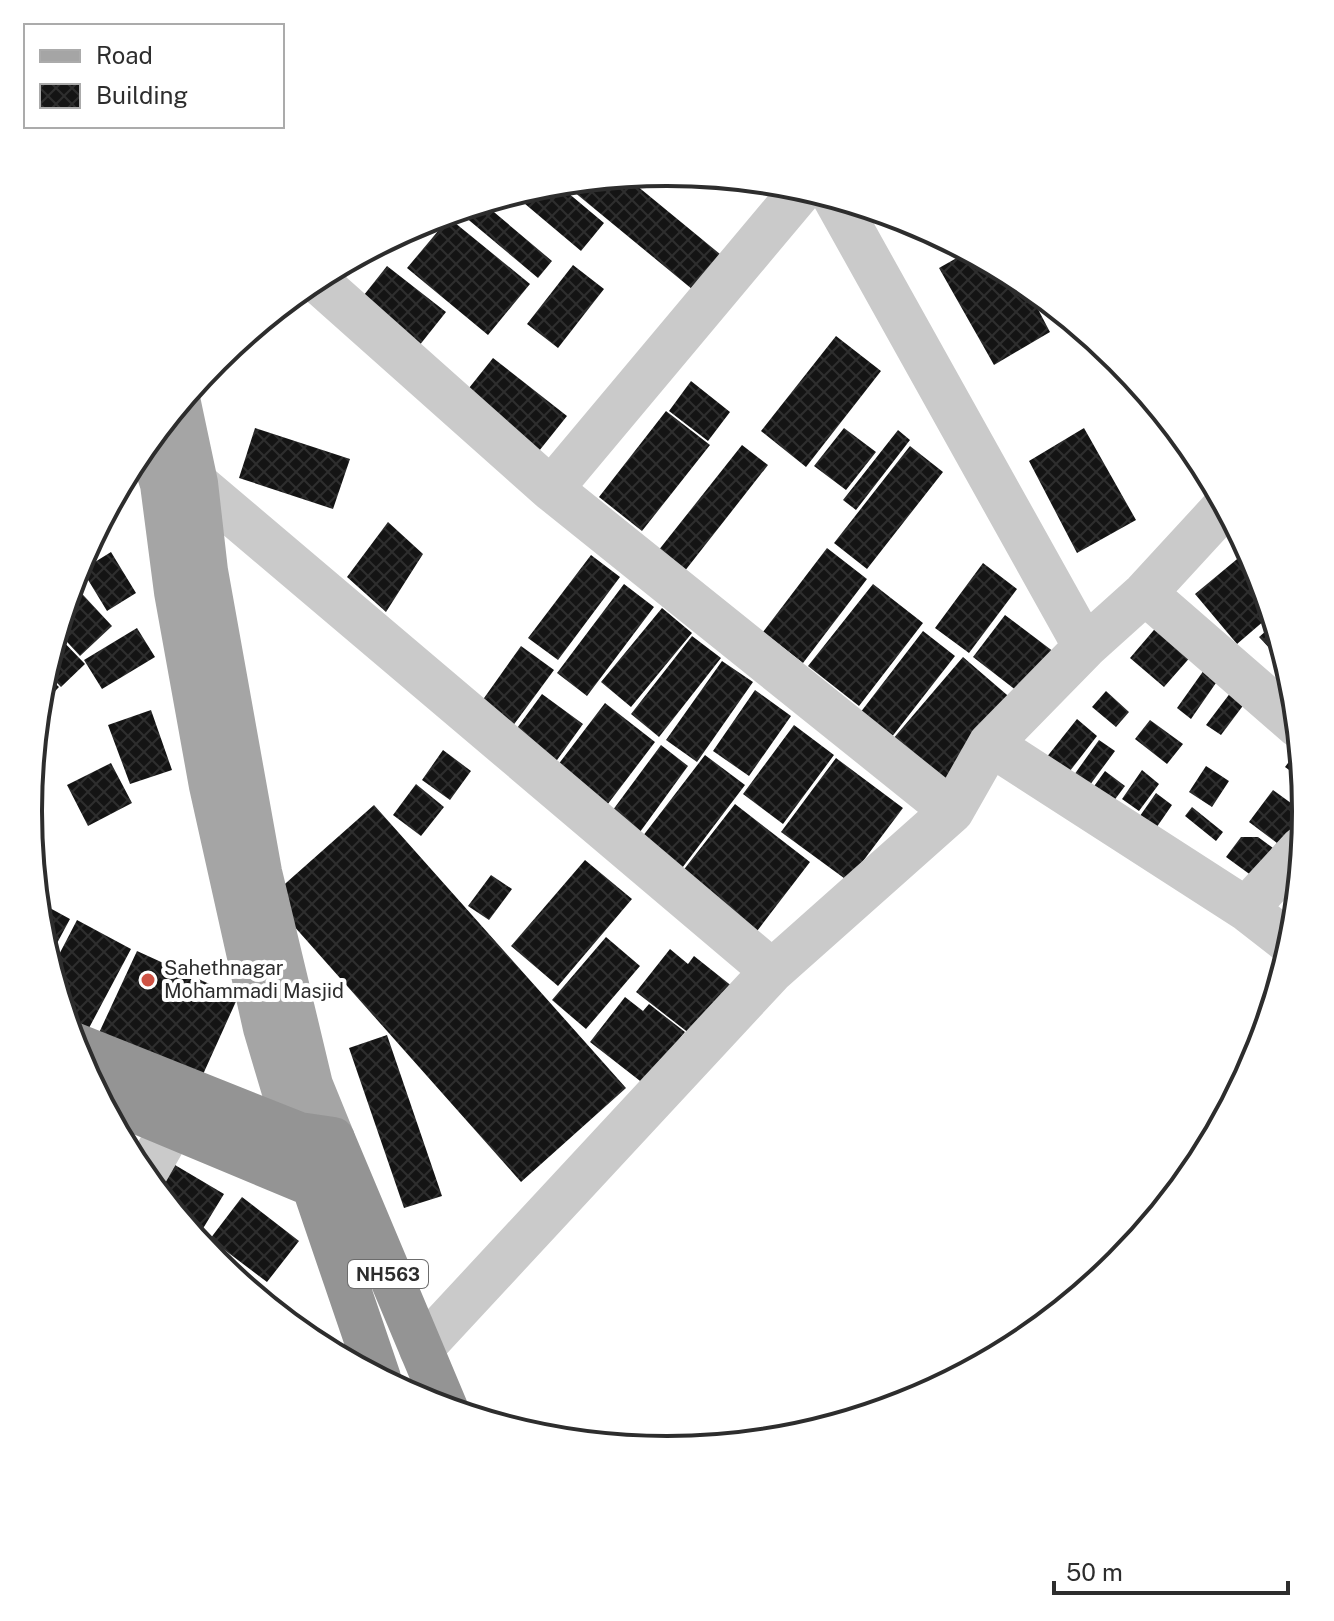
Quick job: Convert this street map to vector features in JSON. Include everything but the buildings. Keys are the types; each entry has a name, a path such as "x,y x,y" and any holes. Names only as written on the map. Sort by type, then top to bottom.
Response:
{"highway":[{"path":"90,1051 316,1137"},
{"path":"114,1102 330,1186"},
{"name":"NH563","path":"316,1137 375,1363"},
{"name":"NH563","path":"330,1186 421,1349 439,1392"}],"main road":[{"path":"182,417 196,483 206,571 260,872 311,1085 316,1137"},
{"path":"153,455 162,484 176,592 211,786 265,1028 316,1137"}],"street":[{"path":"551,489 794,199"},
{"path":"842,211 1085,647"},
{"path":"325,288 551,489 952,811"},
{"path":"196,483 772,971"},
{"path":"421,1349 772,971 952,811 990,744 1085,647 1145,593 1217,515"},
{"path":"1145,593 1284,714"},
{"path":"990,744 1246,909 1279,935"},
{"path":"1246,909 1290,861"},
{"path":"151,1164 173,1125"}],"place":[{"name":"Sahethnagar Mohammadi Masjid","path":"148,980"}]}
